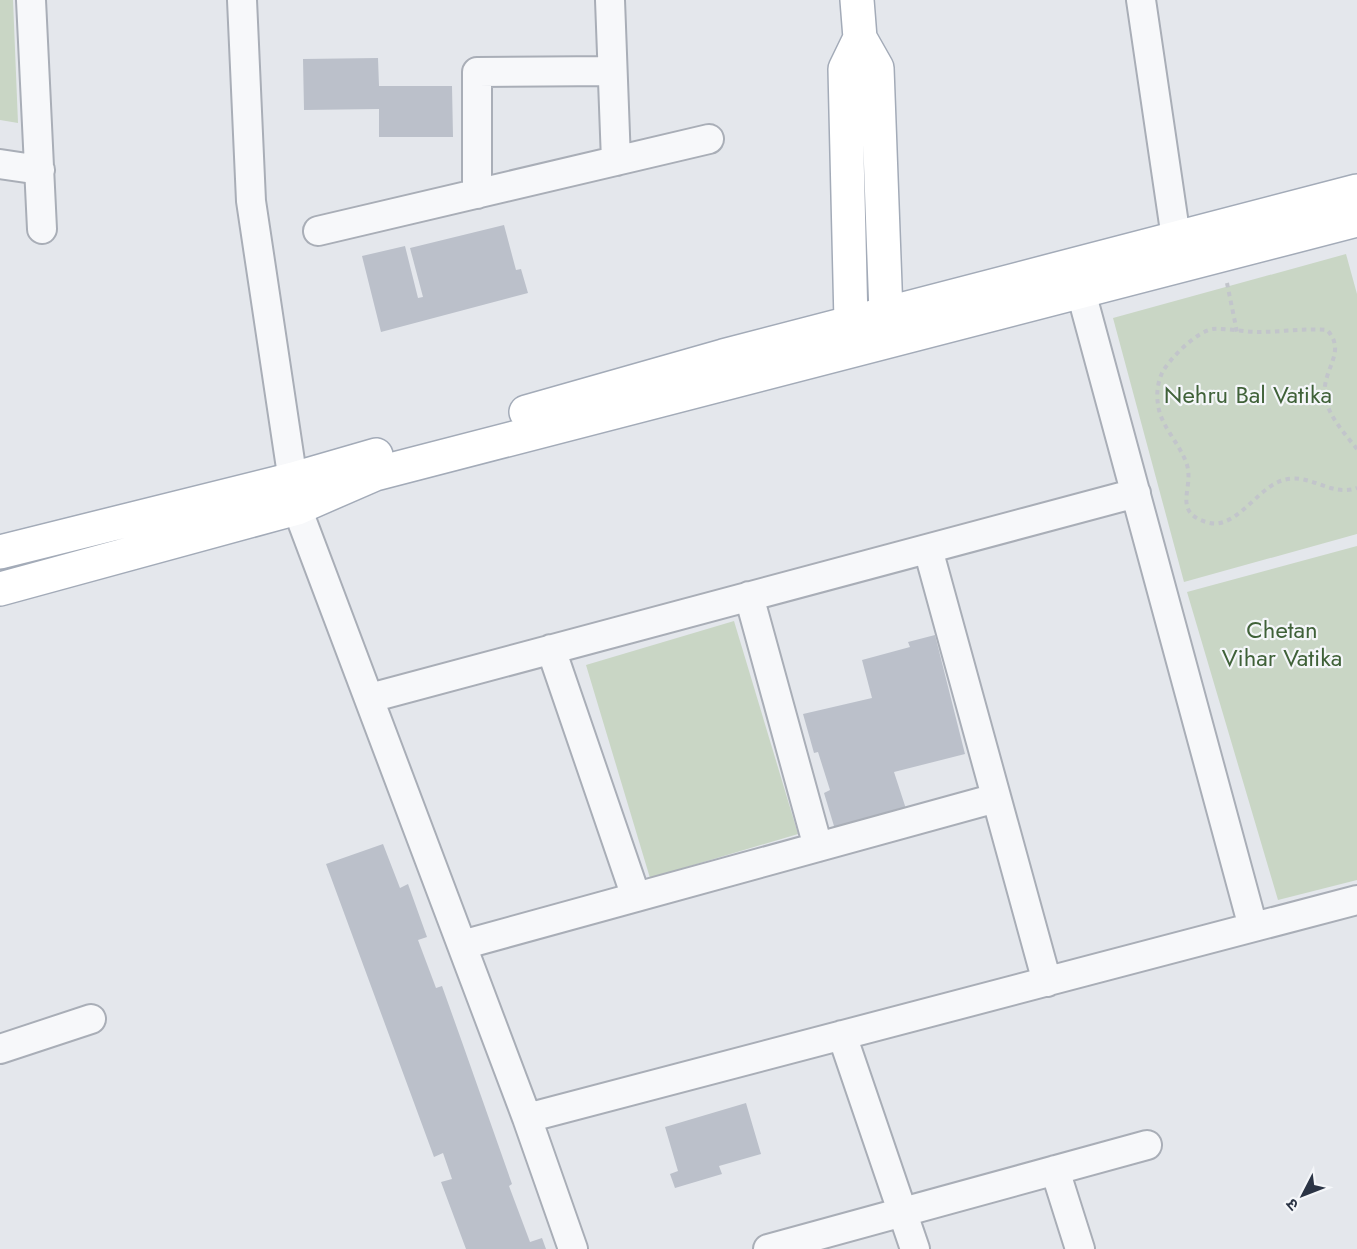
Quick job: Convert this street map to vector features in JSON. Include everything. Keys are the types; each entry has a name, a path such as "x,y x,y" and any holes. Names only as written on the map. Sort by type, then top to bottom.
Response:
{"main road":[{"path":"857,0 860,38 877,68 887,327"},
{"path":"852,336 845,69 860,38"},
{"path":"0,589 723,356 852,336 1176,238 1356,203"},
{"path":"887,327 1081,292 1356,203"},
{"path":"0,552 295,493"}],"street":[{"path":"31,0 42,229"},
{"path":"242,0 251,201 295,493 573,1249"},
{"path":"610,0 616,161"},
{"path":"1141,0 1176,238"},
{"path":"477,194 477,72 612,70"},
{"path":"318,231 708,139"},
{"path":"0,164 40,170"},
{"path":"1081,292 1252,927"},
{"path":"369,698 1136,493"},
{"path":"928,549 1047,981"},
{"path":"749,596 818,847"},
{"path":"551,649 636,897"},
{"path":"462,945 996,798"},
{"path":"526,1118 1357,900"},
{"path":"0,1049 91,1019"},
{"path":"842,1035 915,1249"},
{"path":"768,1249 1147,1145"},
{"path":"1054,1170 1080,1249"}],"path":[{"path":"1227,286 1237,332"},
{"path":"1357,449 1337,424 1325,397 1325,386 1336,349 1335,339 1327,330 1237,332 1213,329 1202,333 1171,360 1162,372 1157,402 1159,413 1177,443 1187,468 1188,481 1185,499 1186,507 1192,516 1209,524 1224,522 1233,518 1277,482 1288,479 1317,482 1343,492 1357,488"}],"green space":[{"path":"0,0 13,0 18,123 0,120"},
{"name":"Nehru Bal Vatika","path":"1346,254 1357,294 1357,534 1184,582 1113,318"},
{"name":"Chetan Vihar Vatika","path":"1357,546 1357,880 1278,900 1187,592"},
{"path":"734,621 798,834 650,878 586,665"}],"building":[{"path":"378,58 379,86 452,86 453,137 379,137 379,109 304,110 303,59"},
{"path":"504,225 516,270 521,269 528,293 381,332 362,256 405,246 418,298 423,297 410,248"},
{"path":"935,635 965,754 894,772 908,815 837,836 824,793 830,790 818,752 814,753 803,714 872,698 862,660 910,647 908,642"},
{"path":"383,844 400,888 408,884 427,937 418,940 436,988 442,986 512,1184 509,1186 530,1242 542,1238 546,1249 466,1249 441,1182 452,1179 443,1153 434,1157 326,864"},
{"path":"746,1103 761,1154 719,1166 722,1174 675,1188 670,1174 678,1171 665,1127"}]}
